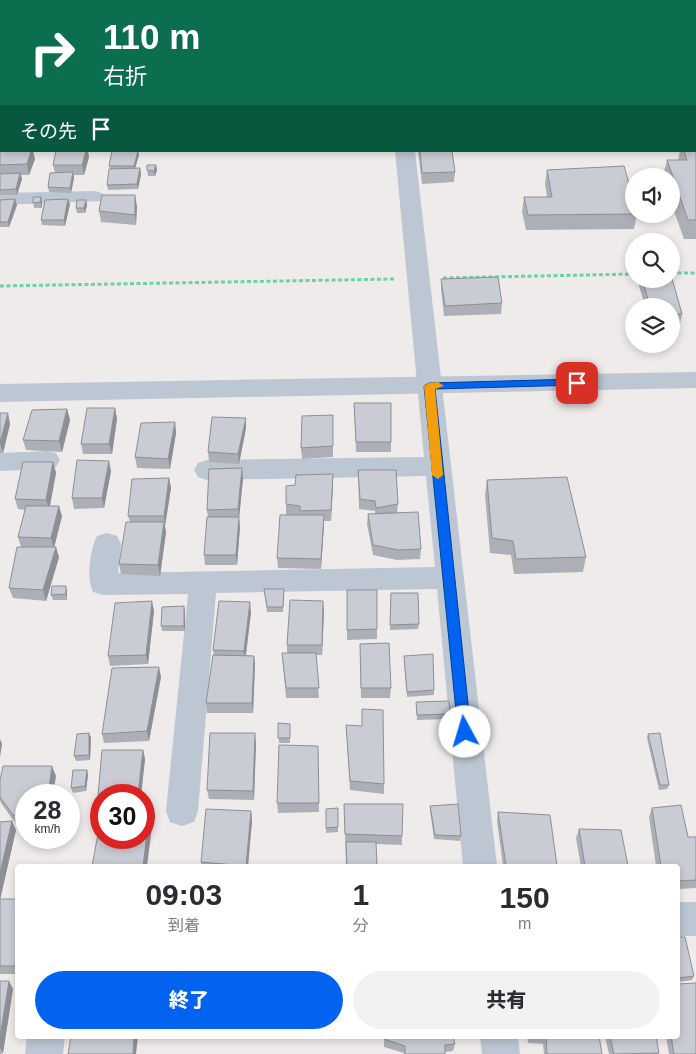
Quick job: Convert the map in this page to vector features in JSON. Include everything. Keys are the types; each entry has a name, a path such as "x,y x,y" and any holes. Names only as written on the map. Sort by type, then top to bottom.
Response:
{"street":[{"path":"405,152 448,578 480,864"},
{"path":"0,199 95,196"},
{"path":"0,393 696,380"},
{"path":"0,462 47,460"},
{"path":"207,470 437,466"},
{"path":"107,544 103,584 448,578"},
{"path":"182,811 203,583"},
{"path":"680,919 696,919"},
{"path":"44,1054 46,1039"},
{"path":"499,1039 500,1054"}],"path":[{"path":"680,274 696,273"},
{"path":"0,286 625,274"}],"building":[{"path":"0,152 31,152 27,164 0,165"},
{"path":"56,152 86,152 82,165 53,165"},
{"path":"112,152 138,152 134,166 109,166"},
{"path":"420,152 452,152 455,172 422,173"},
{"path":"684,152 696,152 696,220 688,220 680,197 680,168 670,168 667,160 687,160"},
{"path":"147,165 156,165 154,171 147,170"},
{"path":"624,166 625,214 528,215 524,197 552,197 547,170"},
{"path":"140,168 137,184 107,185 109,169"},
{"path":"73,172 70,188 48,187 50,173"},
{"path":"20,173 16,189 0,190 0,174"},
{"path":"102,195 135,195 135,215 99,211"},
{"path":"33,197 41,197 40,202 33,203"},
{"path":"15,199 8,222 0,222 0,200"},
{"path":"68,199 64,220 41,220 45,200"},
{"path":"77,200 86,200 84,208 76,208"},
{"path":"498,277 502,303 445,306 441,279"},
{"path":"645,288 675,288 677,298 648,298"},
{"path":"354,403 391,403 391,442 356,442"},
{"path":"87,408 115,408 109,444 81,444"},
{"path":"67,409 59,441 23,440 32,410"},
{"path":"0,413 8,413 0,443"},
{"path":"333,415 333,446 301,448 302,416"},
{"path":"212,417 246,418 238,454 208,452"},
{"path":"175,422 168,459 135,457 141,423"},
{"path":"77,460 109,461 102,498 72,498"},
{"path":"23,462 53,462 46,500 15,499"},
{"path":"242,468 238,509 207,510 209,469"},
{"path":"358,470 396,470 398,504 376,508 375,501 360,499"},
{"path":"333,474 331,510 300,511 300,506 286,504 286,486 295,485 296,475"},
{"path":"567,477 586,557 516,559 513,541 492,538 487,480"},
{"path":"169,478 164,516 128,516 132,479"},
{"path":"26,506 59,506 51,538 18,537"},
{"path":"418,512 421,549 398,550 373,545 368,514"},
{"path":"280,515 324,515 321,559 277,558"},
{"path":"207,517 239,517 236,555 204,555"},
{"path":"126,522 164,522 158,565 119,564"},
{"path":"17,547 56,547 43,590 9,588"},
{"path":"52,586 66,586 66,594 51,595"},
{"path":"264,589 284,589 283,607 267,607"},
{"path":"347,590 377,590 377,629 347,630"},
{"path":"391,593 418,593 419,624 390,625"},
{"path":"290,600 323,601 322,645 287,645"},
{"path":"152,601 146,655 108,656 115,603"},
{"path":"219,601 250,602 244,651 213,650"},
{"path":"184,606 184,626 161,626 162,607"},
{"path":"389,643 391,688 361,688 360,644"},
{"path":"282,653 316,653 319,688 286,688"},
{"path":"433,654 434,690 407,692 404,656"},
{"path":"213,655 254,656 252,703 206,703"},
{"path":"159,667 147,731 102,734 112,668"},
{"path":"449,701 450,714 417,715 416,702"},
{"path":"362,709 383,710 384,784 350,781 346,725 362,726"},
{"path":"278,723 290,724 290,738 278,738"},
{"path":"89,733 89,755 74,756 77,734"},
{"path":"210,733 255,733 253,791 207,790"},
{"path":"660,733 669,785 660,785 648,734"},
{"path":"279,745 318,746 319,803 277,803"},
{"path":"102,750 143,750 139,784 99,784"},
{"path":"3,766 52,766 50,784 15,784 15,815 13,815 0,797 0,780"},
{"path":"73,770 87,770 85,786 71,784"},
{"path":"344,804 403,804 402,836 345,834"},
{"path":"458,804 461,836 435,835 430,806"},
{"path":"681,805 688,837 696,837 696,880 680,881 680,864 661,864 652,808"},
{"path":"338,808 338,827 326,828 326,809"},
{"path":"206,809 251,811 246,864 201,862"},
{"path":"498,812 550,815 557,864 506,864"},
{"path":"12,821 0,873 0,822"},
{"path":"579,829 621,830 628,864 585,864"},
{"path":"346,842 376,842 377,864 347,864"},
{"path":"95,849 145,849 143,864 92,864"},
{"path":"0,899 15,899 15,966 0,966"},
{"path":"680,937 685,937 694,976 680,978"},
{"path":"0,981 9,981 0,1037"},
{"path":"696,983 696,1054 674,1054 672,1039 680,1039 680,984"},
{"path":"70,1039 134,1039 133,1054 68,1054"},
{"path":"384,1039 454,1039 455,1044 445,1045 445,1054 405,1054 405,1046"},
{"path":"546,1039 600,1039 602,1054 547,1054"},
{"path":"611,1039 657,1039 659,1053 614,1054"}],"slow traffic":[{"path":"438,386 429,386 438,475"}],"route":[{"path":"465,732 429,386 577,383"}]}
